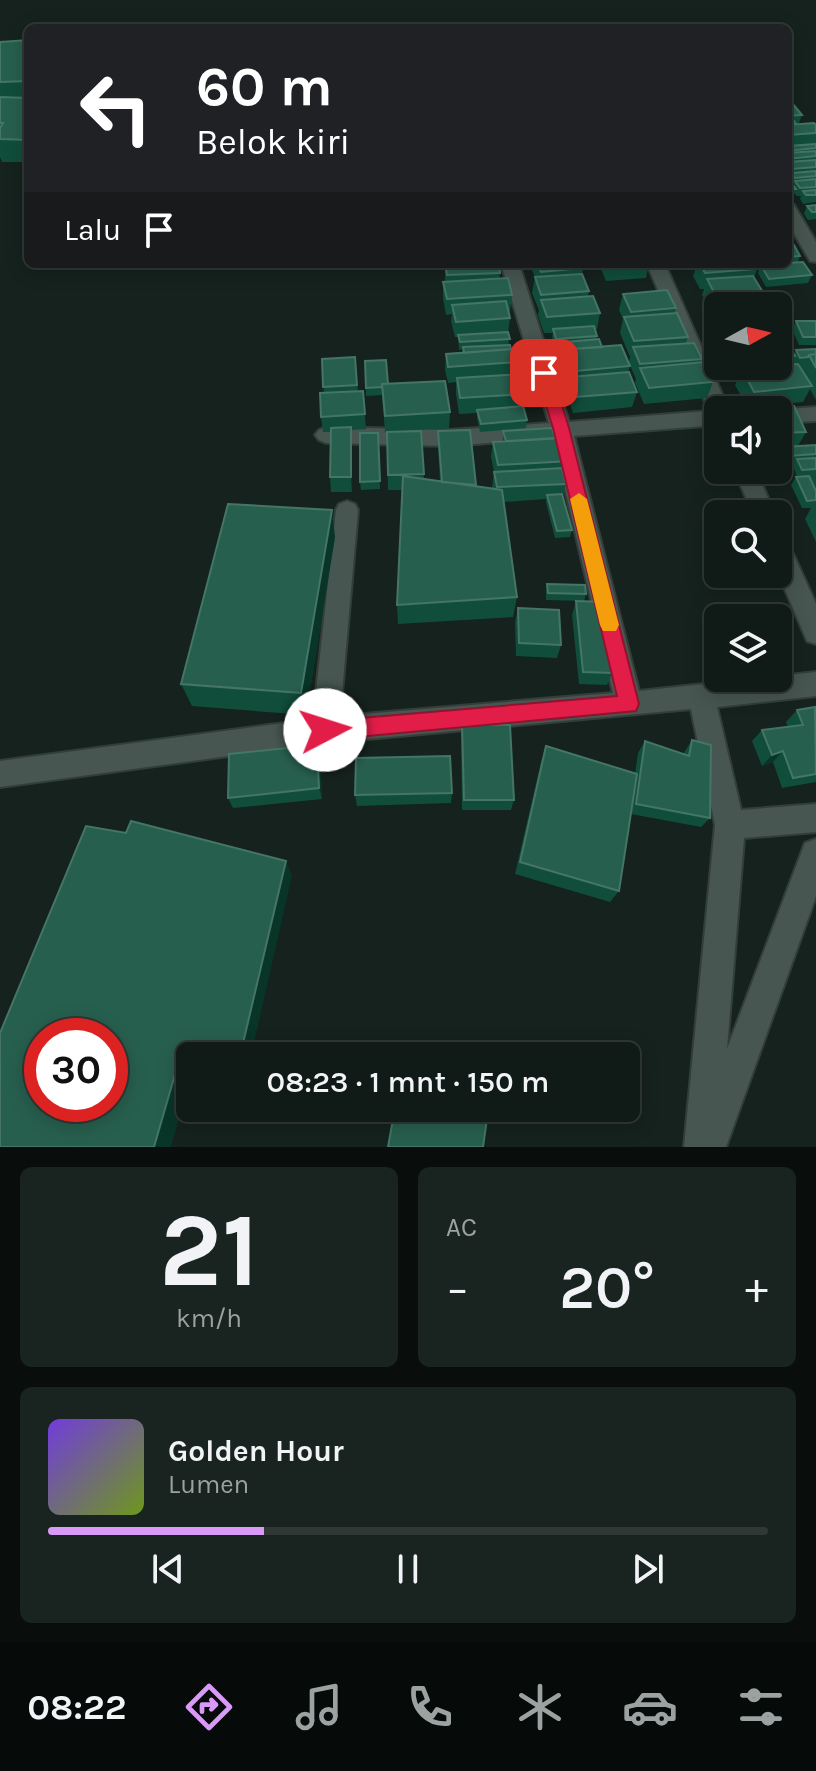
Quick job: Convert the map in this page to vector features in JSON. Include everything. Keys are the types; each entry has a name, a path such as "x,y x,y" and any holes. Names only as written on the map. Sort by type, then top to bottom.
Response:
{"street":[{"path":"792,215 816,257"},
{"path":"511,268 561,428 629,704"},
{"path":"658,268 713,396"},
{"path":"792,415 816,414"},
{"path":"326,435 450,438 704,419"},
{"path":"325,730 347,510"},
{"path":"792,577 816,633"},
{"path":"0,774 325,730 629,704 816,684"},
{"path":"701,695 730,825 705,1147"},
{"path":"730,825 816,818"},
{"path":"705,1147 816,854"}],"building":[{"path":"24,40 24,81 0,82 0,42"},
{"path":"0,97 24,98 24,140 0,139 3,123 0,123"},
{"path":"792,103 802,115 792,116"},
{"path":"814,123 816,133 792,135 792,125"},
{"path":"816,144 816,148 792,151 792,146"},
{"path":"816,151 816,156 792,159 792,153"},
{"path":"816,160 816,167 792,169 792,162"},
{"path":"816,171 816,176 795,178 792,173"},
{"path":"816,179 816,187 800,188 795,181"},
{"path":"816,190 816,195 806,195 803,191"},
{"path":"816,205 816,212 807,206"},
{"path":"794,245 800,256 792,257"},
{"path":"803,262 812,275 769,279 763,268 792,268 792,263"},
{"path":"446,268 499,268 500,273 447,275"},
{"path":"540,268 583,268 541,272"},
{"path":"702,268 757,269 705,273"},
{"path":"582,274 589,291 541,295 535,277"},
{"path":"753,276 763,292 714,292 707,279"},
{"path":"508,278 512,295 447,299 443,282"},
{"path":"667,290 676,308 631,312 623,294"},
{"path":"593,296 600,313 547,317 541,300"},
{"path":"506,301 510,318 456,322 452,305"},
{"path":"677,313 688,337 634,341 624,317"},
{"path":"796,321 816,321 816,337 803,337"},
{"path":"594,326 597,336 556,339 553,329"},
{"path":"508,332 510,339 460,342 458,335"},
{"path":"599,339 602,347 557,352 555,343"},
{"path":"694,343 702,359 640,364 633,347"},
{"path":"510,345 511,349 464,353 463,347"},
{"path":"621,345 630,366 565,372 558,350"},
{"path":"515,349 518,362 448,367 446,354"},
{"path":"816,349 816,354 800,358 796,350"},
{"path":"816,354 816,368 809,355"},
{"path":"355,357 357,385 323,387 322,359"},
{"path":"386,360 388,384 366,388 365,361"},
{"path":"704,362 704,380 713,382 649,388 640,368"},
{"path":"798,364 812,386 754,392 748,380 792,380 792,365"},
{"path":"629,372 637,392 576,397 570,377"},
{"path":"523,374 528,394 460,398 457,378"},
{"path":"445,381 450,412 385,416 382,384"},
{"path":"363,391 365,414 321,417 320,393"},
{"path":"523,406 527,420 481,424 477,410"},
{"path":"794,406 806,432 792,432"},
{"path":"351,427 351,477 330,477 331,428"},
{"path":"552,428 555,438 506,441 503,431"},
{"path":"470,430 476,485 442,482 438,431"},
{"path":"421,431 424,474 388,475 387,432"},
{"path":"360,433 378,433 380,481 360,482"},
{"path":"564,438 570,461 498,465 493,442"},
{"path":"816,445 816,454 792,456 792,446"},
{"path":"816,458 816,469 802,470 797,459"},
{"path":"562,468 566,484 497,487 494,472"},
{"path":"403,476 502,490 517,597 397,605"},
{"path":"809,476 816,491 816,500 807,501 796,477"},
{"path":"562,494 572,530 557,531 547,495"},
{"path":"228,504 332,510 301,693 181,684"},
{"path":"547,584 585,585 586,594 548,593"},
{"path":"576,601 604,602 612,673 583,672"},
{"path":"518,608 559,610 561,645 519,643"},
{"path":"815,707 816,774 793,778 783,751 772,755 762,730 803,725 797,710"},
{"path":"462,724 510,725 514,800 464,800"},
{"path":"692,740 711,745 710,818 636,804 645,741 689,756"},
{"path":"317,745 319,788 228,798 229,754"},
{"path":"546,746 637,774 619,891 520,862"},
{"path":"450,756 452,793 355,795 356,758"},
{"path":"131,821 286,861 243,1042 176,1042 176,1071 154,1147 0,1147 0,1033 86,826 126,833"},
{"path":"392,1122 487,1122 483,1147 388,1147"}],"slow traffic":[{"path":"579,499 610,625"}],"route":[{"path":"325,730 629,704 561,428 544,373"}]}
